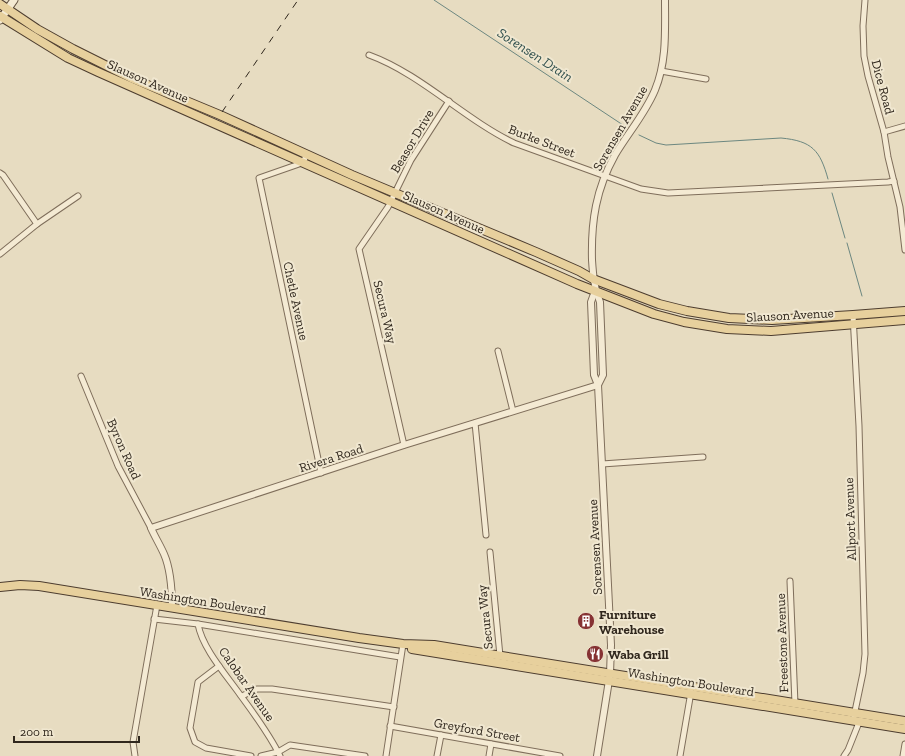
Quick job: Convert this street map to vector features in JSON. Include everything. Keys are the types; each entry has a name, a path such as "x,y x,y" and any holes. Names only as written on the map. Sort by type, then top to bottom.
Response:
{"main road":[{"path":"1,17 3,0"},
{"path":"2,6 14,0"},
{"name":"Slauson Avenue","path":"2,6 72,50 163,101 302,163 509,240 579,271 593,279 652,302 687,311 729,318 772,320 905,320"},
{"name":"Slauson Avenue","path":"1,17 68,58 128,81 168,93 308,155 545,269 595,291 654,314 684,322 727,329 771,331 905,311"},
{"path":"163,101 168,93"},
{"path":"545,269 548,268 574,278 593,279"},
{"path":"595,291 613,290 646,302 652,302"},
{"name":"Washington Boulevard","path":"0,587 20,585 39,586 403,644 434,645 691,691 857,717 905,721"},
{"name":"Washington Boulevard","path":"403,644 414,649 609,677"},
{"name":"Washington Boulevard","path":"691,691 795,704 905,729"}],"street":[{"name":"Sorensen Avenue","path":"597,756 609,677 611,645 598,385 603,375 600,302 595,291 593,279 593,224 597,198 604,176 616,153 646,108 655,90 661,71 665,47 665,0"},
{"name":"Dice Road","path":"865,0 862,39 864,56 868,76 884,132 888,157 900,207 905,250"},
{"name":"Burke Street","path":"369,55 386,61 449,101 501,137 641,189 668,193 894,181"},
{"path":"661,71 706,79"},
{"name":"Beasor Drive","path":"393,197 411,160 449,101"},
{"path":"884,132 905,126"},
{"path":"302,163 308,155"},
{"name":"Chetle Avenue","path":"302,163 259,178 321,473"},
{"path":"0,173 3,175 36,224"},
{"path":"0,254 36,224 78,196"},
{"name":"Secura Way","path":"393,197 359,249 404,445"},
{"name":"Allport Avenue","path":"844,756 848,750 857,717 865,654 859,426 854,319"},
{"path":"498,351 513,411"},
{"name":"Byron Road","path":"81,376 118,466 151,528"},
{"name":"Rivera Road","path":"151,528 404,445 598,385"},
{"path":"475,424 486,536"},
{"path":"602,464 703,457"},
{"path":"151,528 164,555 168,569 172,595 172,608"},
{"name":"Secura Way","path":"490,552 500,656"},
{"name":"Freestone Avenue","path":"790,582 795,704"},
{"path":"135,756 133,742 157,605"},
{"name":"Washington Boulevard","path":"154,619 198,624 400,657"},
{"name":"Calobar Avenue","path":"198,624 199,633 219,666 266,731 279,754"},
{"path":"386,756 403,644"},
{"path":"219,666 198,682 190,728 195,742 206,748 251,756"},
{"path":"242,696 257,689 272,689 394,707"},
{"path":"680,756 691,691"},
{"name":"Greyford Street","path":"390,726 539,754 560,756"},
{"path":"437,756 441,735"},
{"path":"489,756 491,744"},
{"path":"903,756 905,744"},
{"path":"262,756 279,754 290,745 365,756"}],"waterway":[{"name":"Sorensen Drain","path":"434,0 626,127"},
{"name":"Sorensen Drain","path":"639,135 656,143 666,145 781,138 792,139 807,145 818,154 828,179"},
{"name":"Sorensen Drain","path":"832,193 845,238"},
{"name":"Sorensen Drain","path":"847,243 862,296"}],"railway":[{"path":"222,112 298,0"}],"place":[{"name":"Furniture Warehouse","path":"586,621"},
{"name":"Waba Grill","path":"595,654"}]}
